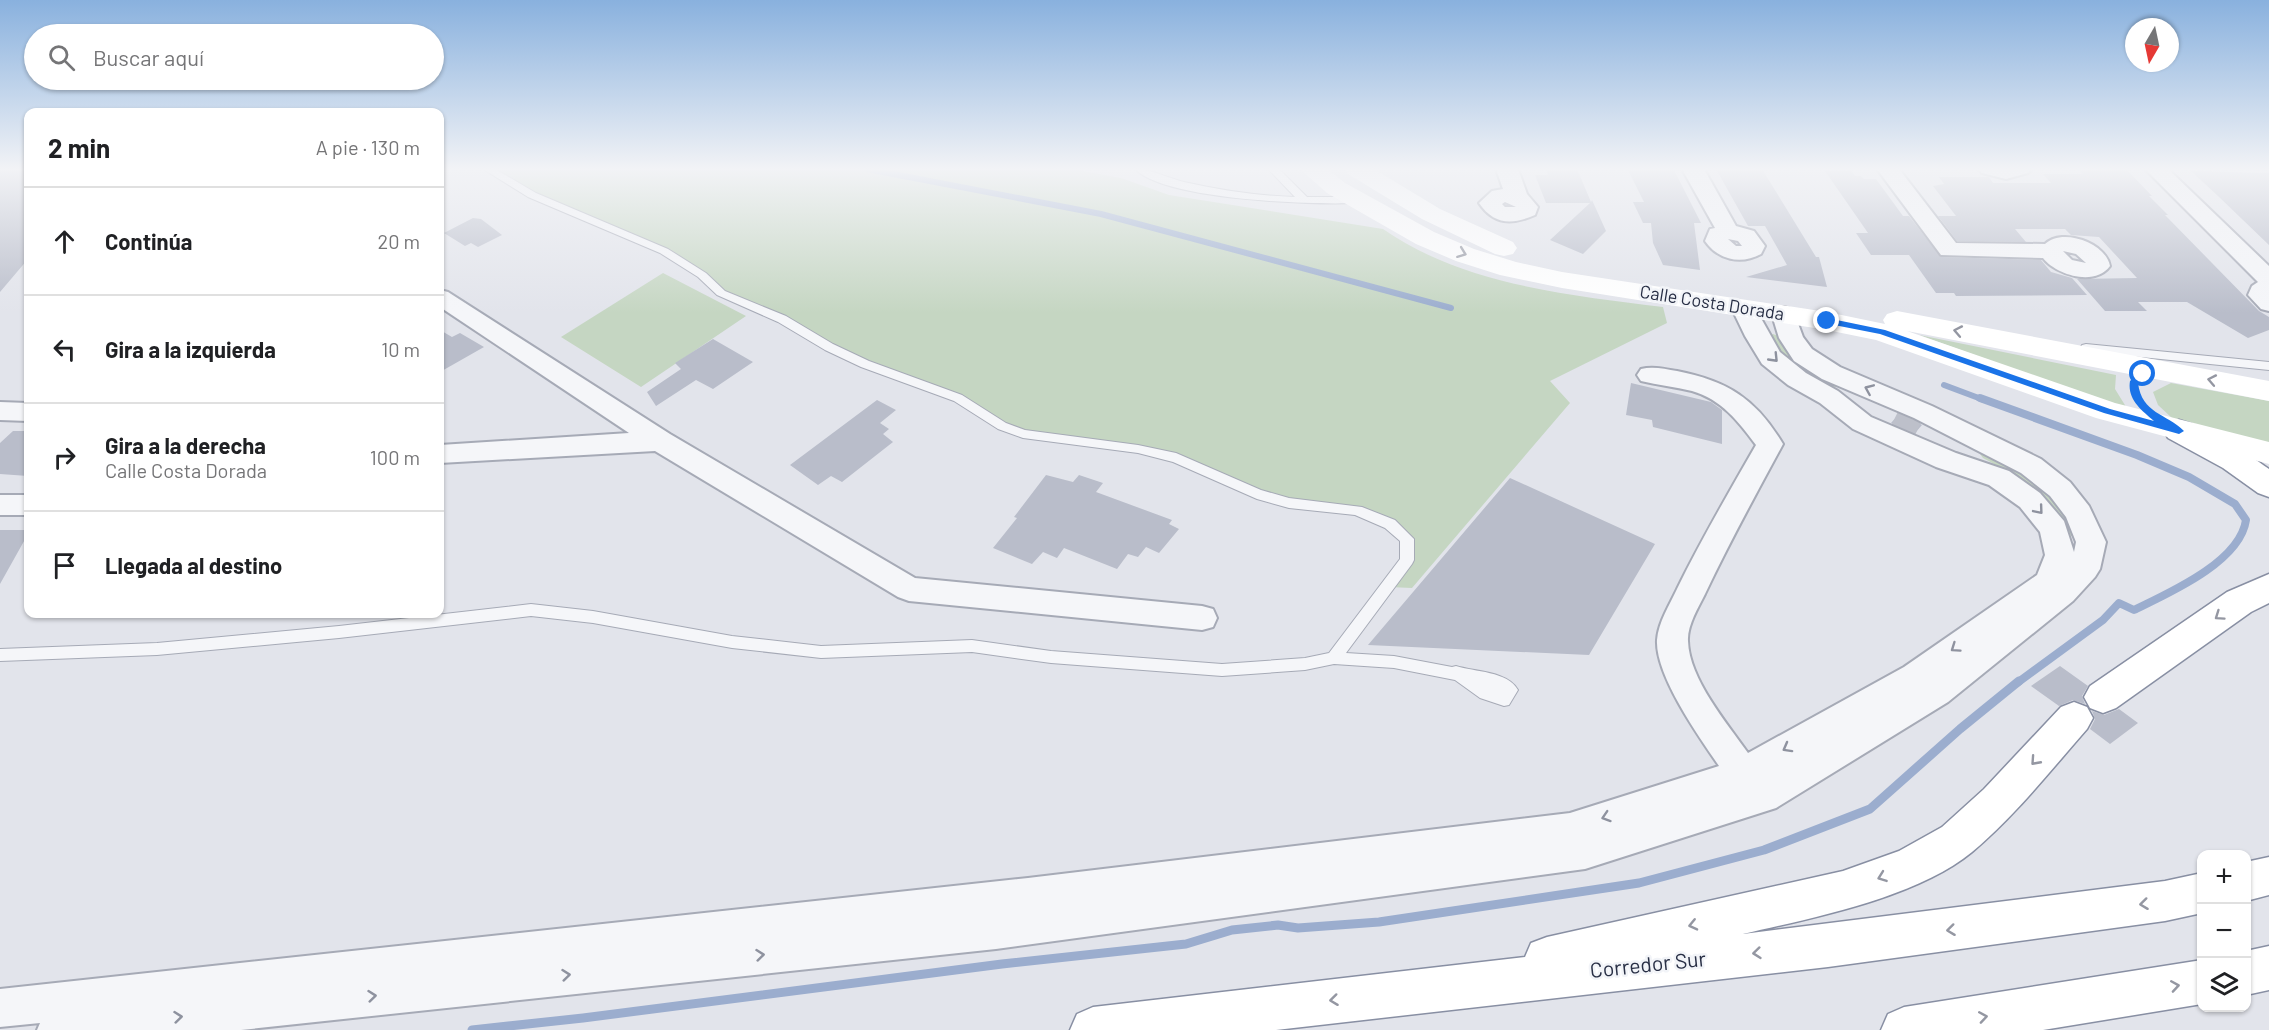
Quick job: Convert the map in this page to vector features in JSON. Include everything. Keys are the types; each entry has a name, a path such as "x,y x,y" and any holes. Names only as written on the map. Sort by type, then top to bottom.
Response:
{"main road":[{"name":"Calle Costa Dorada","path":"1398,217 1425,238 1465,255 1510,269 1562,280 1882,332 2107,411 2269,453"},
{"name":"Calle Costa Dorada","path":"1437,217 1499,247 1572,268 1758,295 2269,391"},
{"path":"2160,370 2151,371 2137,378 2134,383 2135,396 2146,411 2234,460 2269,485"},
{"path":"1379,994 1843,891 1912,866 1956,840 1998,802 2089,707 2240,602 2269,587"},
{"path":"2251,881 2269,876"},
{"name":"Corredor Sur","path":"1093,1030 1379,994 1828,946 2165,902 2197,894"},
{"path":"2251,972 2269,968"},
{"path":"1904,1030 2197,983"}],"street":[{"path":"1720,217 1728,232"},
{"path":"1924,217 1949,250 2051,251"},
{"path":"2205,217 2269,279"},
{"path":"2269,285 2260,291 2263,300 2269,304"},
{"path":"444,300 660,441 909,590 1202,618"},
{"path":"0,1008 1028,896 1570,828 1754,785 2049,582 2060,555 2054,529 2030,500 1999,478 1948,448 1823,393 1797,379 1772,358 1757,336 1744,309"},
{"path":"57,1030 996,931 1574,855 1586,853 1754,785 1937,693 2062,592 2085,569 2091,542 2079,513 2060,489 2031,466 1923,412 1831,373 1803,355 1791,338 1784,315"},
{"path":"1650,375 1724,394 1747,414 1770,444 1696,580 1671,638 1682,681 1754,785"},
{"path":"1823,393 1862,423 1886,435 1946,460 1999,478"},
{"path":"0,411 24,412"},
{"path":"444,454 660,441"},
{"path":"0,505 24,505"}],"lane":[{"path":"584,217 664,251 702,275 721,293 782,319 829,347 865,364 958,398 1002,426 1023,434 1148,451 1176,458 1257,494 1289,503 1357,510 1390,524 1407,539 1407,560 1334,658"},
{"path":"2006,340 2269,366"},
{"path":"0,655 158,649 339,632 531,610 593,617 732,642 821,652 972,646 1051,657 1222,670 1305,664 1334,658 1394,662 1456,672"}],"green space":[{"path":"586,217 1308,217 1383,229 1414,248 1482,275 1554,292 1663,307 1667,323 1550,381 1570,403 1412,588 1389,587 1407,560 1407,539 1357,510 1289,503 1176,458 1023,434 958,398 865,364 721,293 684,262"},
{"path":"663,273 746,316 641,387 561,337"},
{"path":"1773,334 1778,336 1793,355 1839,383 1836,387 1817,381 1798,368 1768,337"},
{"path":"1919,335 2116,375 2115,389 2128,410"},
{"path":"2171,383 2269,401 2269,445 2172,418 2158,405 2153,392"},
{"path":"1985,452 2054,491 2078,536 2071,536 2033,489 2018,477 1983,458 1980,454"}],"building":[{"path":"0,217 24,217 24,264 0,292"},
{"path":"1575,217 1600,217 1606,231 1583,254 1550,240"},
{"path":"1640,217 1698,217 1701,223 1694,223 1700,270 1663,265 1653,243 1651,223 1643,223"},
{"path":"1743,217 1791,217 1816,257 1819,257 1827,287 1746,277 1787,265 1765,226 1748,226"},
{"path":"1857,217 1910,217 1941,257 2041,260 2051,272 2072,278 2087,295 1956,296 1954,293 1936,293 1909,255 1871,255 1856,233 1868,233"},
{"path":"1939,217 2167,217 2259,311 2269,317 2269,330 2248,338 2187,302 2138,302 2147,311 2105,311 2077,279 2137,278 2099,237 2071,235 2065,229 2015,229 2026,242 1957,241"},
{"path":"2240,217 2269,217 2269,245"},
{"path":"473,218 481,219 502,235 478,247 471,243 465,246 444,233"},
{"path":"444,332 452,337 460,333 484,347 444,370"},
{"path":"713,339 753,362 713,389 696,380 656,406 647,392 681,369 675,363"},
{"path":"1631,383 1711,402 1722,410 1722,444 1653,427 1652,420 1626,415"},
{"path":"877,400 896,410 880,423 889,429 883,434 893,442 842,482 831,476 818,485 790,465"},
{"path":"1899,414 1922,425 1915,433 1891,423"},
{"path":"13,431 24,431 24,476 0,474 0,443"},
{"path":"1046,475 1073,482 1079,475 1103,483 1096,492 1172,520 1169,524 1179,529 1159,553 1146,547 1138,557 1128,554 1117,569 1064,548 1057,558 1043,552 1032,564 993,548"},
{"path":"1510,478 1655,544 1589,655 1368,645"},
{"path":"0,530 24,530 24,541 0,584"},
{"path":"2060,666 2088,686 2082,696 2085,704 2073,700 2059,706 2031,686"},
{"path":"2119,709 2138,723 2110,744 2090,729 2095,719 2092,711 2104,715"}],"waterway":[{"path":"1112,217 1451,308"},
{"path":"1944,385 1984,400"},
{"path":"1980,398 2137,455 2189,477 2235,504 2246,520 2241,535 2231,549 2201,574 2134,610 2119,603 2103,620 2017,683"},
{"path":"472,1030 583,1018 1002,964 1186,944 1232,930 1278,925 1298,928 1379,922 1639,883 1764,850 1870,809 1960,729 2019,681"}],"tunnel":[{"path":"1893,422 1916,433"}],"route":[{"path":"1827,321 1882,332 2107,411 2179,431 2146,411 2135,396 2134,383 2143,374"}]}
